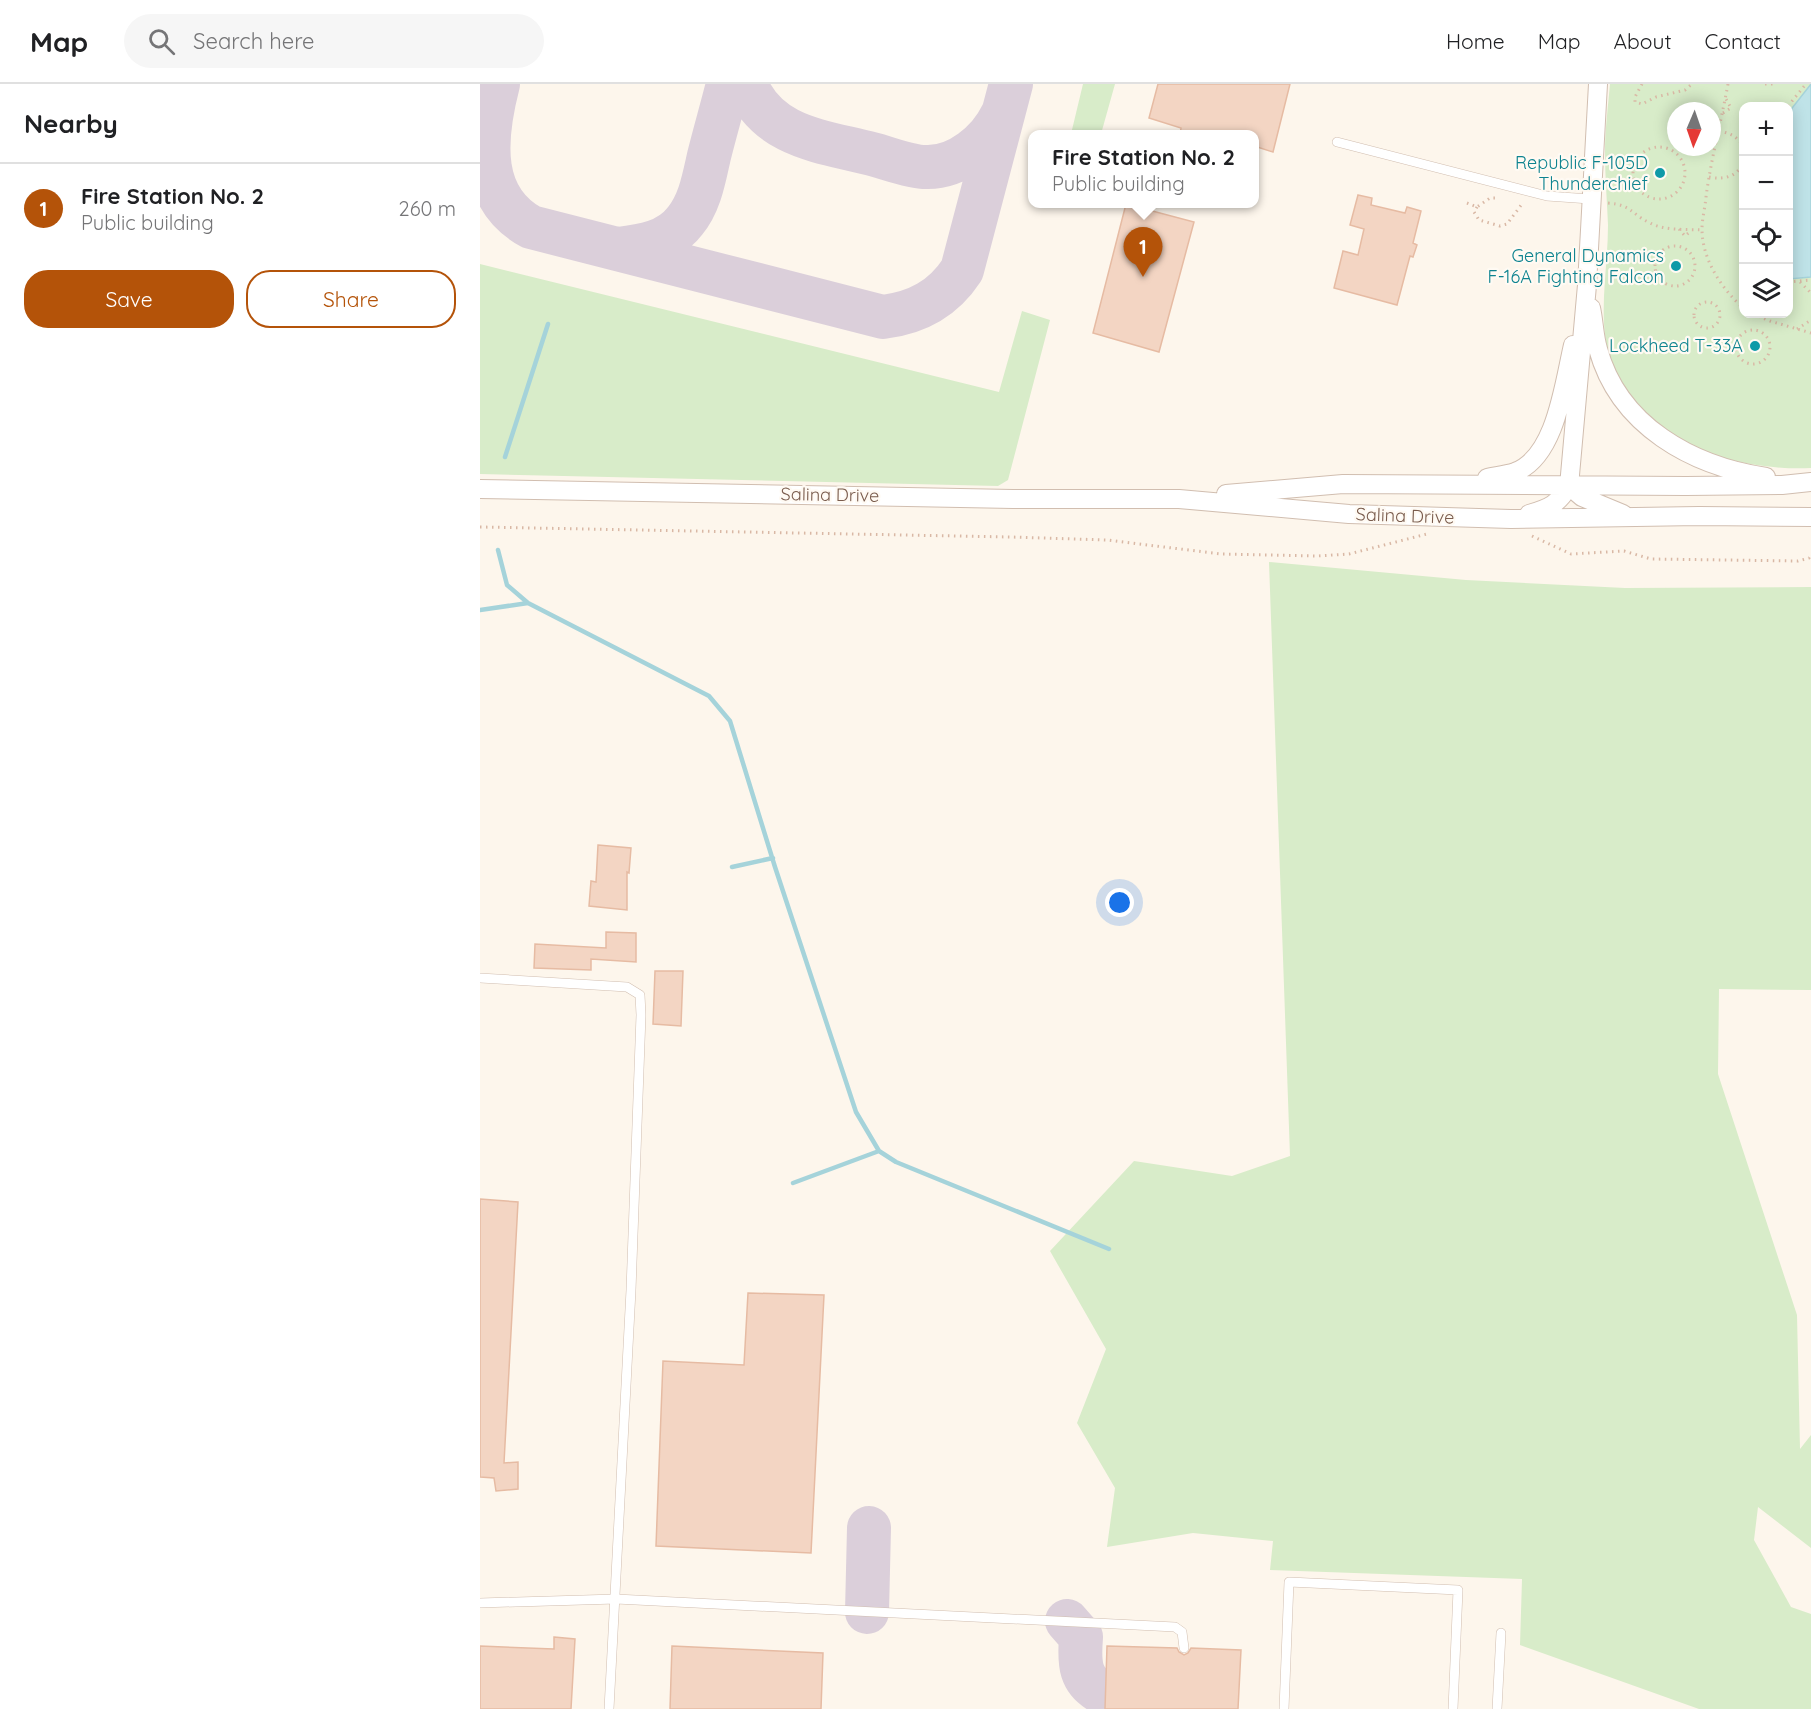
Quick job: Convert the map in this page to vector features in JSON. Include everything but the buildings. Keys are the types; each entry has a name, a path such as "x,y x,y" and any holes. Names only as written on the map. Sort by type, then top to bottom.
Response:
{"street":[{"path":"1512,519 1545,509 1560,501 1569,486 1587,285 1598,84"},
{"path":"1587,285 1598,348 1608,375 1633,414 1652,432 1673,446 1710,464 1756,475 1809,483"},
{"name":"Salina Drive","path":"1455,485 1516,472 1540,453 1553,428 1587,285"},
{"name":"Salina Drive","path":"1179,499 1343,484 1569,486 1809,483"},
{"name":"Salina Drive","path":"1569,486 1582,497 1631,517"},
{"name":"Salina Drive","path":"480,489 1179,499 1349,514 1512,519 1811,518"}],"lane":[{"path":"1337,142 1547,196 1590,199"},
{"path":"480,978 627,987 640,995 631,1290 609,1709"},
{"path":"1284,1709 1289,1582 1458,1590 1453,1709"},
{"path":"480,1603 616,1599 1175,1627 1182,1632 1184,1648"},
{"path":"1497,1709 1501,1633"}],"path":[{"path":"1642,84 1635,97 1637,104 1685,90 1692,84"},
{"path":"1721,119 1728,84"},
{"path":"1765,84 1776,84"},
{"path":"1791,102 1806,84"},
{"path":"1722,114 1731,108 1725,98"},
{"path":"1721,131 1733,135 1739,141"},
{"path":"1660,146 1675,152 1684,166 1685,174 1679,189 1673,194 1657,198 1641,191 1635,184 1633,176 1637,158 1651,147 1660,146"},
{"path":"1714,156 1702,230 1715,274 1727,293 1739,305"},
{"path":"1710,177 1731,176 1739,169"},
{"path":"1477,207 1474,212 1479,220 1500,226 1507,224 1522,204"},
{"path":"1678,229 1684,236 1692,230"},
{"path":"1676,247 1689,251 1695,263 1693,277 1682,285 1675,286 1659,278 1656,266 1664,250 1676,247"},
{"path":"1793,282 1811,280"},
{"path":"1800,282 1811,293"},
{"path":"1702,303 1714,304 1720,315 1718,322 1707,328 1699,325 1695,317 1696,309 1702,303"},
{"path":"1764,318 1811,333"},
{"path":"1796,330 1811,320"},
{"path":"1753,330 1763,333 1770,346 1767,357 1754,364 1742,360 1736,350 1736,344 1742,334 1753,330"},
{"path":"480,527 1021,537 1107,540 1221,554 1317,556 1348,554 1432,533"},
{"path":"1532,536 1571,554 1624,551 1651,559 1798,561 1809,558 1811,555"}],"green space":[{"path":"1083,84 1115,84 1102,130 1072,130"},
{"path":"1610,84 1811,84 1811,468 1770,467 1703,451 1664,432 1648,419 1634,401 1609,357 1605,334 1604,287 1608,225 1605,144"},
{"path":"480,264 999,392 1022,311 1050,320 1008,480 998,486 480,474"},
{"path":"1269,562 1466,580 1625,588 1811,587 1811,990 1719,989 1718,1074 1797,1315 1800,1449 1811,1435 1811,1548 1758,1507 1754,1540 1791,1607 1811,1614 1811,1709 1699,1709 1520,1645 1522,1579 1270,1570 1273,1541 1193,1533 1107,1547 1115,1488 1077,1423 1106,1349 1050,1251 1134,1161 1232,1176 1290,1156"}],"water":[{"path":"1811,84 1811,277 1793,279 1793,156 1793,107"}],"waterway":[{"path":"505,457 548,324"},
{"path":"498,550 507,585 528,603 709,696 730,721 775,867 856,1112 879,1151 896,1162 1109,1249"},
{"path":"480,610 528,603"},
{"path":"732,867 773,858"},
{"path":"793,1183 879,1151"}],"taxiway":[{"path":"498,84 488,147 494,185 502,201 514,215 531,227 883,317 907,312 928,303 938,297 962,270 1011,84"},
{"path":"618,249 655,242 679,228 690,214 701,190 728,84"},
{"path":"746,84 756,102 768,116 799,134 920,167 950,163 971,152 989,135 1002,115"},
{"path":"867,1612 869,1528"},
{"path":"1067,1621 1081,1637 1080,1655 1085,1678 1105,1694"}],"place":[{"name":"Republic F-105D Thunderchief","path":"1660,173"},
{"name":"General Dynamics F-16A Fighting Falcon","path":"1676,266"},
{"name":"Fire Station No. 2","path":"1143,277"},
{"name":"Lockheed T-33A","path":"1755,346"}]}
